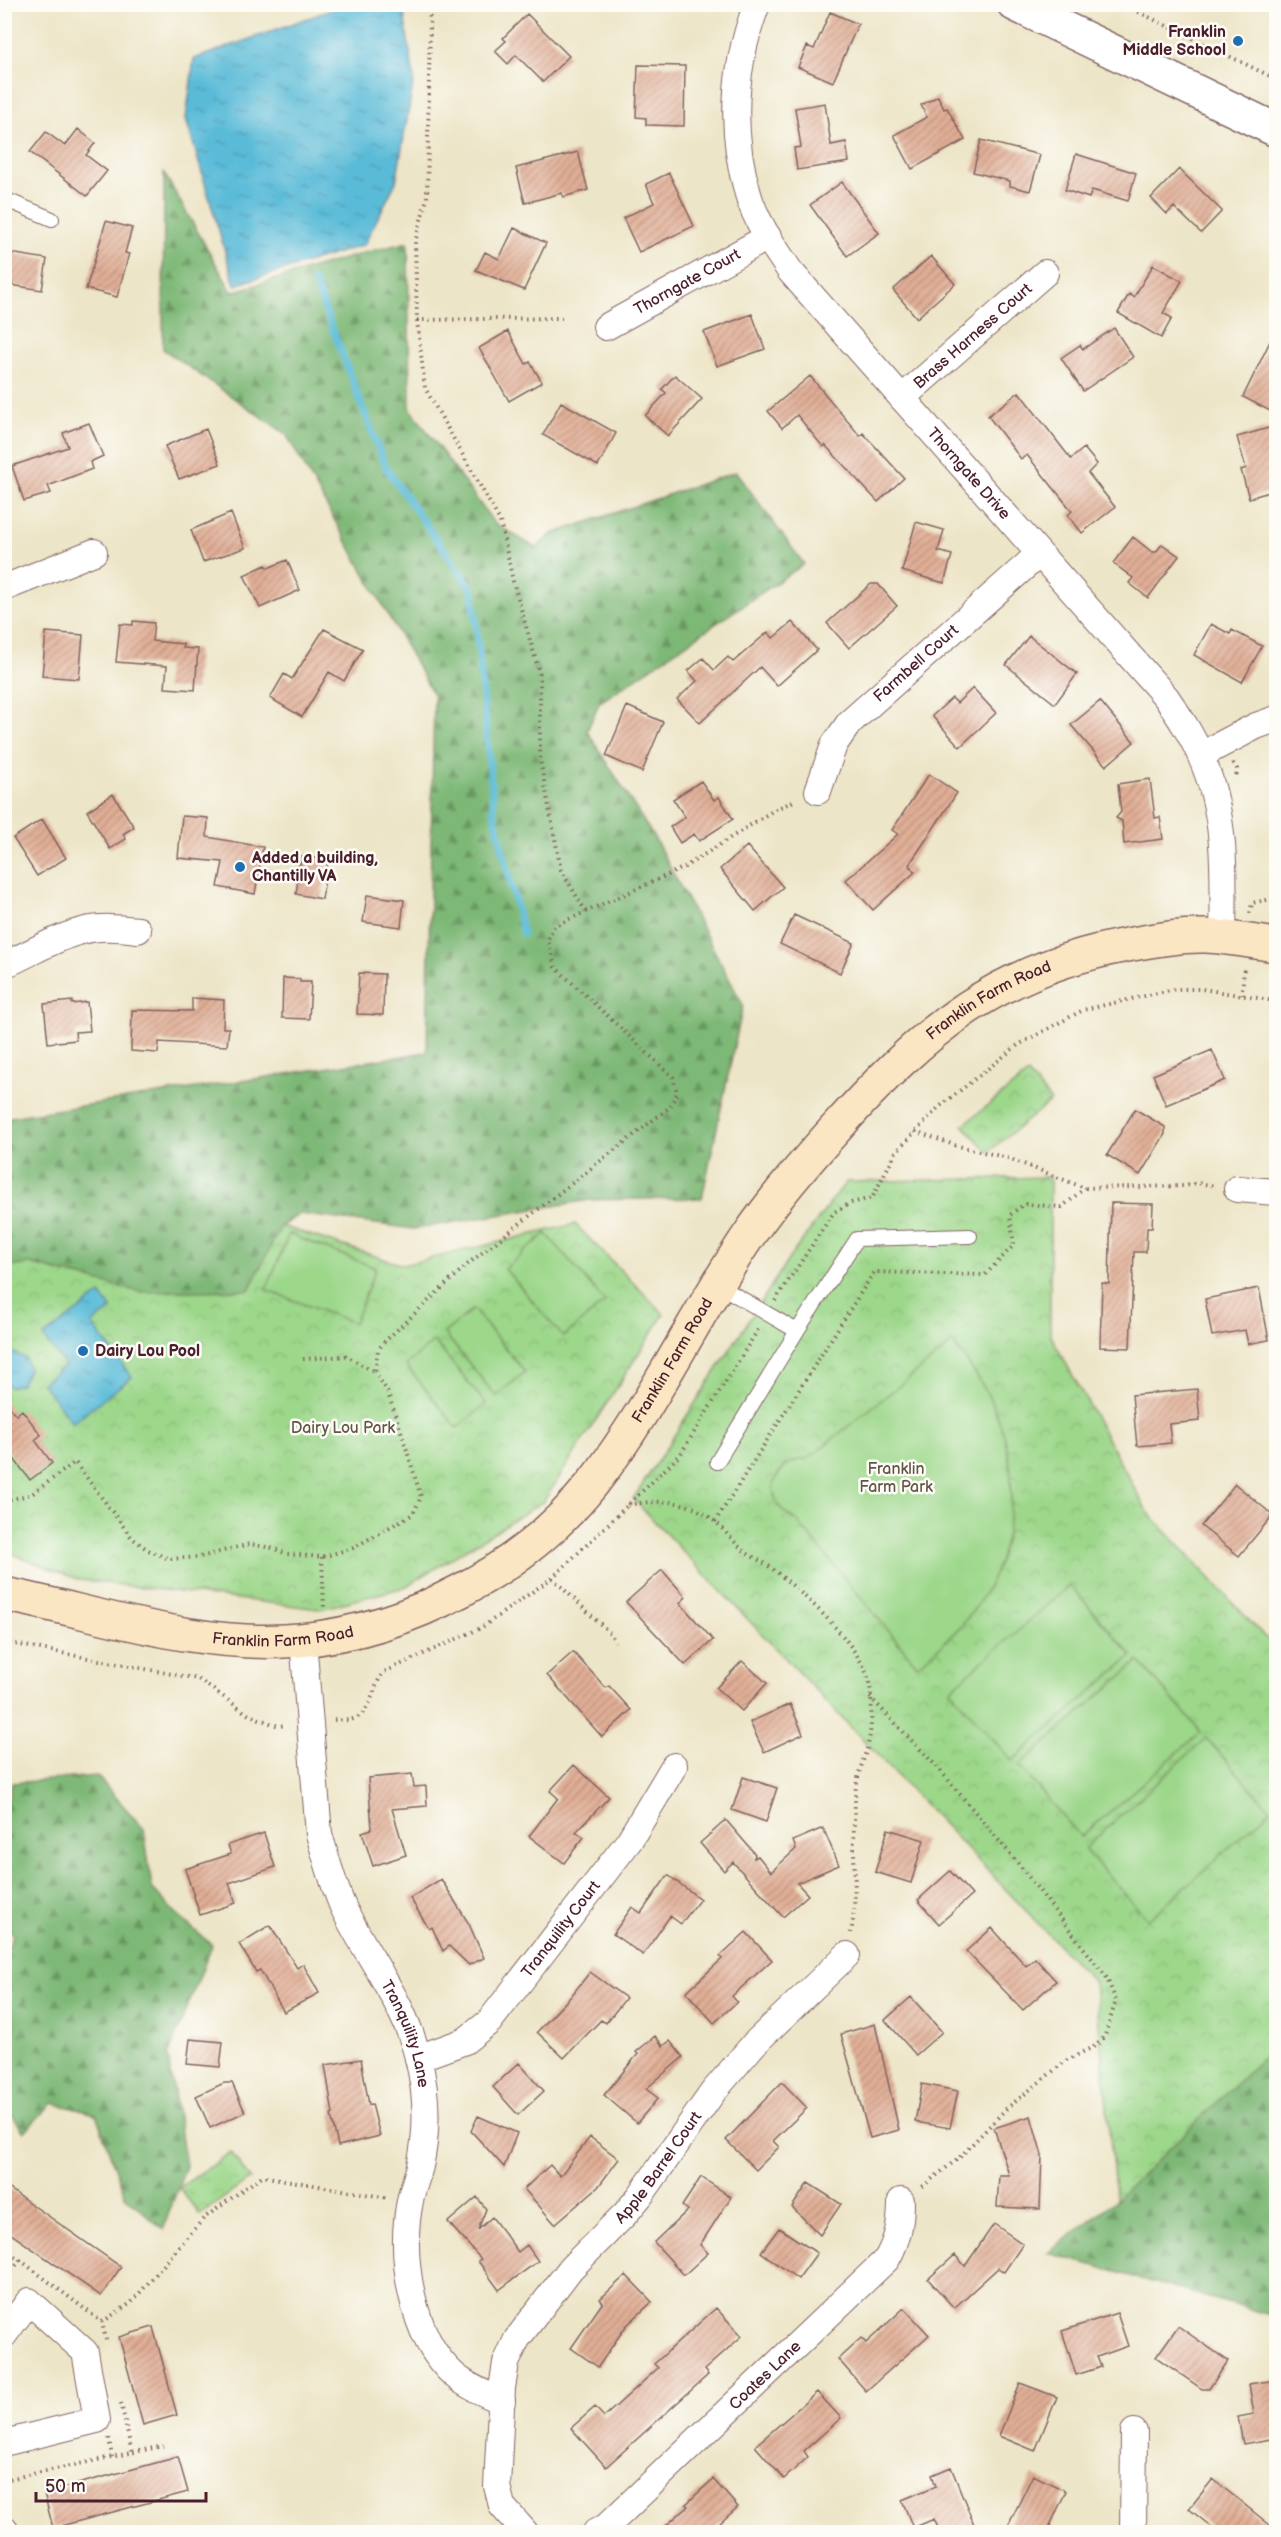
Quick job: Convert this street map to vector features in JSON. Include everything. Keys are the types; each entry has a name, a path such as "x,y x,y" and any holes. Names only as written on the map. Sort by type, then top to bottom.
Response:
{"main road":[{"name":"Franklin Farm Road","path":"4,1594 154,1629 211,1639 255,1641 303,1640 349,1632 392,1620 468,1587 508,1562 546,1531 590,1486 624,1439 749,1235 832,1132 892,1067 934,1030 963,1009 1011,982 1061,961 1095,951 1148,941 1204,936 1234,948 1276,945"}],"street":[{"name":"Thorngate Drive","path":"757,4 742,48 735,112 737,144 748,196 768,237 790,271 1166,697 1185,725 1208,772 1220,820 1234,948"},
{"path":"1014,4 1276,130"},
{"name":"Thorngate Court","path":"606,327 768,237"},
{"name":"Brass Harness Court","path":"902,398 1045,273"},
{"path":"4,588 94,552"},
{"name":"Farmbell Court","path":"818,791 834,745 849,723 1039,554"},
{"path":"1201,754 1256,726 1276,719"},
{"path":"4,965 29,955 56,939 83,930 106,927 138,930"},
{"path":"1237,1189 1276,1192"},
{"name":"Tranquility Lane","path":"303,1640 319,1834 327,1864 343,1907 411,2036 425,2094 426,2130 420,2165 410,2201 406,2235 408,2270 414,2303 438,2358 455,2376 476,2390 502,2401"},
{"name":"Tranquility Court","path":"418,2058 465,2041 489,2022 629,1841 674,1766"},
{"name":"Apple Barrel Court","path":"502,2401 506,2363 517,2339 570,2268 640,2196 713,2092 754,2044 847,1955"},
{"name":"Coates Lane","path":"596,2532 606,2527 887,2259 896,2243 901,2224 901,2200"},
{"path":"4,2335 29,2301 85,2352 97,2420 4,2443"},
{"path":"502,2401 497,2486 502,2506 525,2532"},
{"path":"1133,2532 1134,2432"},
{"path":"4,2528 7,2532"}],"lane":[{"path":"4,198 52,219"},
{"path":"717,1462 796,1331 858,1239 970,1236"},
{"path":"718,1285 796,1331"}],"path":[{"path":"428,4 430,19 427,198 415,242 417,320 425,388 500,521 540,675 540,760 561,870 586,912"},
{"path":"1122,4 1276,79"},
{"path":"417,320 562,318"},
{"path":"375,1372 378,1350 384,1341 469,1263 670,1107 677,1093 673,1077 555,967 548,939 554,926 682,868 774,810 818,791"},
{"path":"1250,913 1252,903 1276,898"},
{"path":"1234,948 1242,995"},
{"path":"915,1131 954,1145 1008,1158 1085,1188 1185,1186 1198,1183 1237,1189"},
{"path":"715,1521 874,1272 986,1275 1014,1245 1010,1215 1024,1204 1062,1207 1085,1188"},
{"path":"4,1502 32,1494 75,1462 132,1538 148,1550 169,1559 200,1557 250,1544 272,1548 287,1554 322,1557 353,1548 413,1514 421,1497 387,1392 375,1372 346,1356 303,1359"},
{"path":"628,1506 674,1501 688,1504 715,1521 746,1552 770,1568 819,1611 856,1652 868,1676 870,1735 857,1782 852,1833 856,1907 847,1955"},
{"path":"322,1557 324,1612"},
{"path":"552,1578 611,1634 615,1641"},
{"path":"870,1697 939,1769 1017,1862 1107,1978 1116,2001 1105,2035 1097,2046 1067,2060 1006,2109 959,2158 936,2177 901,2200"},
{"path":"4,2251 20,2260 102,2322 131,2303 204,2218 262,2176 410,2201"},
{"path":"4,2281 20,2260"},
{"path":"4,2480 163,2446"}],"green space":[{"path":"164,173 232,292 408,242 410,408 494,523 536,548 552,534 736,472 804,564 599,703 587,731 656,841 743,1005 702,1198 589,1200 414,1229 300,1214 281,1226 249,1290 140,1292 30,1264 5,1268 5,1118 427,1052 434,696 286,434 163,349"},
{"path":"1028,1074 1051,1101 988,1152 963,1125"},
{"name":"Franklin Farm Park","path":"1050,1177 1050,1334 1147,1511 1276,1649 1276,2045 1116,2200 1095,1983 633,1499 790,1257 846,1182"},
{"name":"Dairy Lou Park","path":"575,1224 664,1314 544,1501 405,1587 320,1609 80,1580 5,1551 4,1268 29,1264 140,1292 249,1290 281,1226 403,1265"},
{"path":"546,1233 605,1302 563,1337 505,1269"},
{"path":"289,1234 376,1268 354,1323 266,1290"},
{"path":"473,1309 525,1372 496,1396 444,1333"},
{"path":"434,1341 486,1404 457,1428 406,1365"},
{"path":"953,1343 984,1388 1006,1442 1011,1493 1009,1520 996,1570 984,1594 958,1629 917,1665 798,1522 779,1506 775,1498 774,1483 786,1466 807,1459"},
{"path":"1070,1585 1132,1656 1012,1761 950,1690"},
{"path":"1139,1661 1201,1732 1081,1837 1019,1766"},
{"path":"1206,1738 1271,1810 1148,1920 1084,1849"},
{"path":"97,1776 144,1829 152,1888 176,1914 212,1945 168,2056 186,2166 163,2229 125,2196 96,2114 52,2103 24,2132 5,2105 5,1956 13,1935 5,1923 4,1814 12,1783"},
{"path":"1276,2045 1276,2320 1274,2316 1048,2253 1116,2200"},
{"path":"231,2152 250,2179 200,2215 179,2188"}],"water":[{"path":"347,4 398,5 403,8 414,79 396,182 364,245 235,285 186,119 194,59"},
{"name":"Dairy Lou Pool","path":"100,1294 112,1309 92,1324 132,1377 72,1423 42,1383 65,1365 43,1337"},
{"path":"14,1353 25,1358 29,1369 21,1384 10,1387 5,1385 5,1355"}],"building":[{"path":"830,12 858,24 833,82 798,67 807,46 814,49"},
{"path":"527,14 569,56 543,82 516,55 508,64 495,51 506,41 503,38"},
{"path":"638,65 685,66 684,126 646,125 646,118 636,117"},
{"path":"938,96 965,140 912,169 894,135 927,117 921,105"},
{"path":"825,103 831,145 846,142 849,162 797,170 794,148 801,147 795,108"},
{"path":"78,129 95,143 86,155 107,171 87,196 30,152 46,132 65,146"},
{"path":"981,140 1040,155 1030,191 1010,186 1010,181 973,172"},
{"path":"578,152 588,190 563,197 562,193 525,203 516,168"},
{"path":"1076,154 1136,173 1128,201 1092,190 1089,198 1065,190"},
{"path":"1179,169 1222,211 1201,233 1174,207 1167,214 1151,198"},
{"path":"669,173 694,226 639,252 623,218 654,203 646,184"},
{"path":"842,182 879,233 847,256 810,205"},
{"path":"106,221 132,228 125,253 129,254 117,297 86,289"},
{"path":"514,228 546,243 524,290 476,270 485,252 499,259"},
{"path":"10,253 47,259 42,290 4,284 4,256 10,256"},
{"path":"931,256 955,284 917,318 893,290"},
{"path":"1153,265 1182,281 1163,313 1172,318 1161,338 1118,313 1129,294 1134,297"},
{"path":"752,314 765,349 717,366 704,332"},
{"path":"1114,328 1133,357 1083,391 1061,358 1080,345 1083,349"},
{"path":"1276,329 1276,414 1243,397"},
{"path":"508,331 526,364 530,362 542,382 509,401 479,348"},
{"path":"675,375 702,399 668,436 645,416 666,393 662,389"},
{"path":"810,376 860,436 863,433 904,478 878,502 825,445 823,447 797,415 782,428 768,411"},
{"path":"1019,392 1071,459 1084,448 1097,464 1088,473 1115,507 1082,533 1068,515 1072,511 1027,455 1021,459 988,416"},
{"path":"561,402 616,433 598,466 543,435"},
{"path":"89,423 103,456 90,462 92,469 48,486 51,493 24,501 12,466 68,447 63,433"},
{"path":"1272,427 1276,443 1276,490 1249,498 1241,470 1246,468 1237,437"},
{"path":"206,429 220,464 179,479 165,446"},
{"path":"231,513 245,548 203,562 191,530"},
{"path":"916,522 944,530 938,551 952,555 944,583 902,571"},
{"path":"1133,537 1152,552 1156,552 1162,544 1179,556 1148,598 1129,583 1133,578 1113,563"},
{"path":"287,560 300,590 260,608 244,575 266,565 268,568"},
{"path":"871,584 878,584 897,606 849,648 827,623"},
{"path":"133,621 154,623 152,641 183,644 183,648 198,649 195,690 165,688 167,666 116,662 120,624 133,625"},
{"path":"792,622 817,650 777,686 760,667 700,723 677,699 697,681 688,671 703,658 714,670 728,657 733,662 768,632 773,638"},
{"path":"1211,624 1230,634 1232,630 1262,646 1242,682 1194,655"},
{"path":"324,629 363,649 344,681 329,672 302,717 270,698 284,674 292,679"},
{"path":"46,632 83,635 79,679 42,676"},
{"path":"1029,636 1077,674 1055,704 1006,665"},
{"path":"973,688 996,713 960,747 932,716 952,698 957,703"},
{"path":"1100,701 1134,742 1106,766 1071,725"},
{"path":"627,706 663,722 642,772 606,756"},
{"path":"929,774 957,793 909,865 915,872 873,910 846,880 898,834 892,830"},
{"path":"1150,779 1155,818 1160,817 1163,839 1124,844 1122,821 1116,818 1121,812 1118,784"},
{"path":"701,781 714,800 719,797 733,819 699,841 694,834 680,843 670,827 685,817 673,799"},
{"path":"113,794 134,827 123,834 126,839 110,849 87,811"},
{"path":"182,816 208,818 207,837 263,847 255,894 218,887 223,862 178,858"},
{"path":"42,819 66,858 37,876 13,838"},
{"path":"747,846 783,887 755,911 720,869"},
{"path":"301,856 328,860 322,899 296,894"},
{"path":"367,895 404,900 401,927 363,922"},
{"path":"794,915 854,943 840,973 780,944"},
{"path":"359,973 384,974 383,1015 357,1014"},
{"path":"283,978 311,982 309,1019 282,1018"},
{"path":"192,998 224,1000 223,1028 229,1028 227,1046 159,1042 158,1053 131,1051 132,1010 192,1011"},
{"path":"72,1001 72,1004 87,1002 90,1031 75,1032 76,1040 48,1043 44,1004"},
{"path":"1212,1050 1225,1080 1166,1105 1153,1075"},
{"path":"1135,1109 1165,1127 1165,1134 1140,1175 1107,1155"},
{"path":"1111,1203 1153,1204 1152,1228 1147,1228 1146,1252 1134,1252 1130,1348 1100,1347 1102,1283 1109,1284"},
{"path":"1259,1288 1269,1340 1248,1344 1245,1330 1212,1336 1205,1299"},
{"path":"1197,1389 1200,1421 1169,1424 1171,1443 1137,1446 1132,1395"},
{"path":"4,1400 16,1415 22,1410 41,1435 35,1440 52,1463 30,1480 4,1446"},
{"path":"1235,1484 1273,1515 1239,1556 1201,1526"},
{"path":"662,1570 686,1597 680,1603 713,1640 685,1665 626,1602"},
{"path":"573,1652 606,1688 609,1686 631,1710 602,1737 547,1675"},
{"path":"742,1661 767,1683 742,1711 716,1688"},
{"path":"790,1704 803,1734 764,1752 750,1722"},
{"path":"574,1765 609,1797 576,1832 584,1837 564,1863 529,1836 558,1798 550,1791"},
{"path":"412,1774 414,1787 426,1786 427,1806 392,1809 406,1855 373,1866 362,1832 372,1829 368,1778"},
{"path":"743,1777 777,1788 766,1822 732,1810"},
{"path":"726,1820 755,1854 754,1858 758,1856 771,1872 796,1849 793,1841 823,1828 839,1865 797,1883 808,1895 783,1917 733,1862 724,1871 700,1843"},
{"path":"888,1829 924,1840 911,1883 875,1872"},
{"path":"264,1833 275,1867 229,1883 236,1903 200,1915 185,1869 231,1854 228,1845"},
{"path":"950,1871 972,1895 939,1924 918,1900"},
{"path":"668,1875 700,1899 681,1924 670,1916 643,1955 613,1934 632,1907 641,1913"},
{"path":"441,1879 469,1924 484,1958 469,1965 449,1946 443,1951 432,1927 429,1929 410,1898"},
{"path":"270,1925 297,1968 303,1964 319,1993 284,2012 260,1970 256,1972 239,1944"},
{"path":"992,1928 1026,1966 1035,1958 1056,1981 1023,2010 966,1951"},
{"path":"746,1932 772,1960 732,1996 737,2002 714,2023 686,1992 722,1959 720,1956"},
{"path":"590,1972 626,1998 606,2023 601,2020 564,2058 537,2032"},
{"path":"911,1997 942,2032 916,2055 885,2020"},
{"path":"875,2024 899,2130 870,2138 841,2034"},
{"path":"655,2036 663,2046 670,2041 683,2057 646,2089 658,2098 637,2123 604,2095 638,2054 636,2052"},
{"path":"190,2039 223,2042 220,2067 187,2064"},
{"path":"361,2059 369,2105 372,2104 380,2136 338,2146 331,2115 333,2114 325,2065"},
{"path":"519,2063 544,2091 518,2115 493,2087"},
{"path":"782,2082 807,2108 773,2141 779,2147 756,2170 726,2140"},
{"path":"224,2083 232,2083 245,2112 210,2128 196,2096"},
{"path":"922,2084 958,2091 950,2128 915,2122"},
{"path":"478,2116 517,2133 504,2167 471,2131"},
{"path":"1031,2116 1042,2155 1040,2209 997,2207 999,2175 1009,2175 994,2128"},
{"path":"590,2137 619,2159 598,2187 555,2224 524,2189 550,2165 560,2176"},
{"path":"701,2177 731,2197 700,2245 708,2253 684,2275 654,2242 688,2210 682,2206"},
{"path":"808,2183 841,2204 820,2235 792,2207"},
{"path":"4,2185 121,2267 101,2296 4,2229"},
{"path":"477,2197 486,2209 478,2230 492,2217 518,2252 527,2245 538,2261 499,2290 478,2261 481,2259 448,2222"},
{"path":"994,2224 1023,2244 1004,2272 998,2268 954,2308 928,2279 955,2255 965,2266"},
{"path":"779,2228 817,2253 798,2279 761,2252"},
{"path":"626,2275 652,2302 626,2326 598,2367 571,2348 603,2302 600,2299"},
{"path":"716,2308 742,2336 704,2370 708,2375 606,2467 571,2428 595,2407 604,2417 658,2368 654,2364"},
{"path":"904,2308 929,2335 866,2391 838,2359 861,2338 866,2343"},
{"path":"1117,2313 1128,2346 1097,2357 1101,2367 1076,2375 1062,2331"},
{"path":"1178,2326 1228,2361 1209,2389 1202,2389 1156,2357"},
{"path":"153,2327 177,2415 143,2425 119,2337"},
{"path":"1276,2380 1276,2438 1243,2444 1238,2417 1254,2414 1249,2384"},
{"path":"1020,2383 1057,2397 1035,2451 999,2436"},
{"path":"817,2392 841,2418 804,2451 808,2457 784,2479 755,2446"},
{"path":"178,2457 188,2492 53,2528 44,2493"},
{"path":"951,2467 977,2532 940,2532 934,2519 913,2528 902,2500 936,2486 932,2475"},
{"path":"1033,2475 1066,2491 1047,2532 1005,2532"},
{"path":"713,2479 738,2507 710,2532 659,2532 688,2506 686,2504"},
{"path":"1213,2479 1276,2532 1218,2532 1189,2509"}],"waterway":[{"path":"314,281 386,468 473,591 494,813 523,934"}],"place":[{"name":"Franklin Middle School","path":"1238,41"},
{"name":"Added a building, Chantilly VA","path":"240,867"},
{"name":"Dairy Lou Pool","path":"83,1351"}]}
